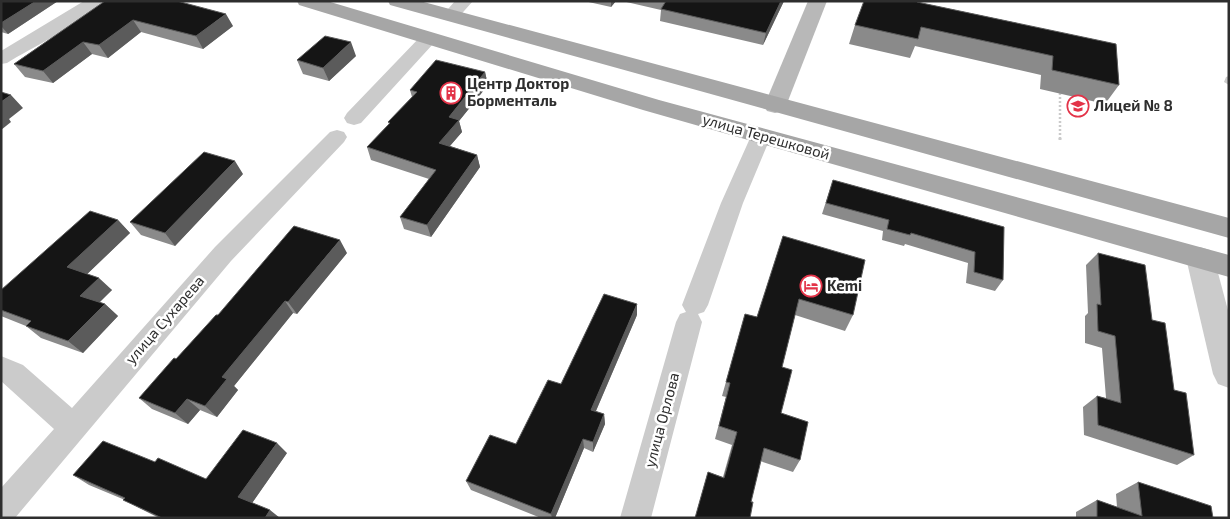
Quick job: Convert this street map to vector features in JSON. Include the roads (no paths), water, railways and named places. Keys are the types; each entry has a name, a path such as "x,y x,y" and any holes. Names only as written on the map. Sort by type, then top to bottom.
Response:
{"main road":[{"name":"улица Терешковой","path":"306,1 427,40 761,136 1229,266"},
{"path":"397,1 457,9 775,106 1229,228"},
{"path":"775,106 818,1"}],"street":[{"path":"1,59 60,25 95,1"},
{"path":"354,118 427,40"},
{"name":"улица Орлова","path":"635,518 692,313 732,203 761,136"},
{"name":"улица Сухарева","path":"1,511 223,254 337,137"},
{"path":"1200,258 1229,374"},
{"path":"1,368 12,373 72,428"}],"place":[{"name":"Центр Доктор Борменталь","path":"451,93"},
{"name":"Лицей № 8","path":"1078,106"},
{"name":"Kemi","path":"811,286"}]}
